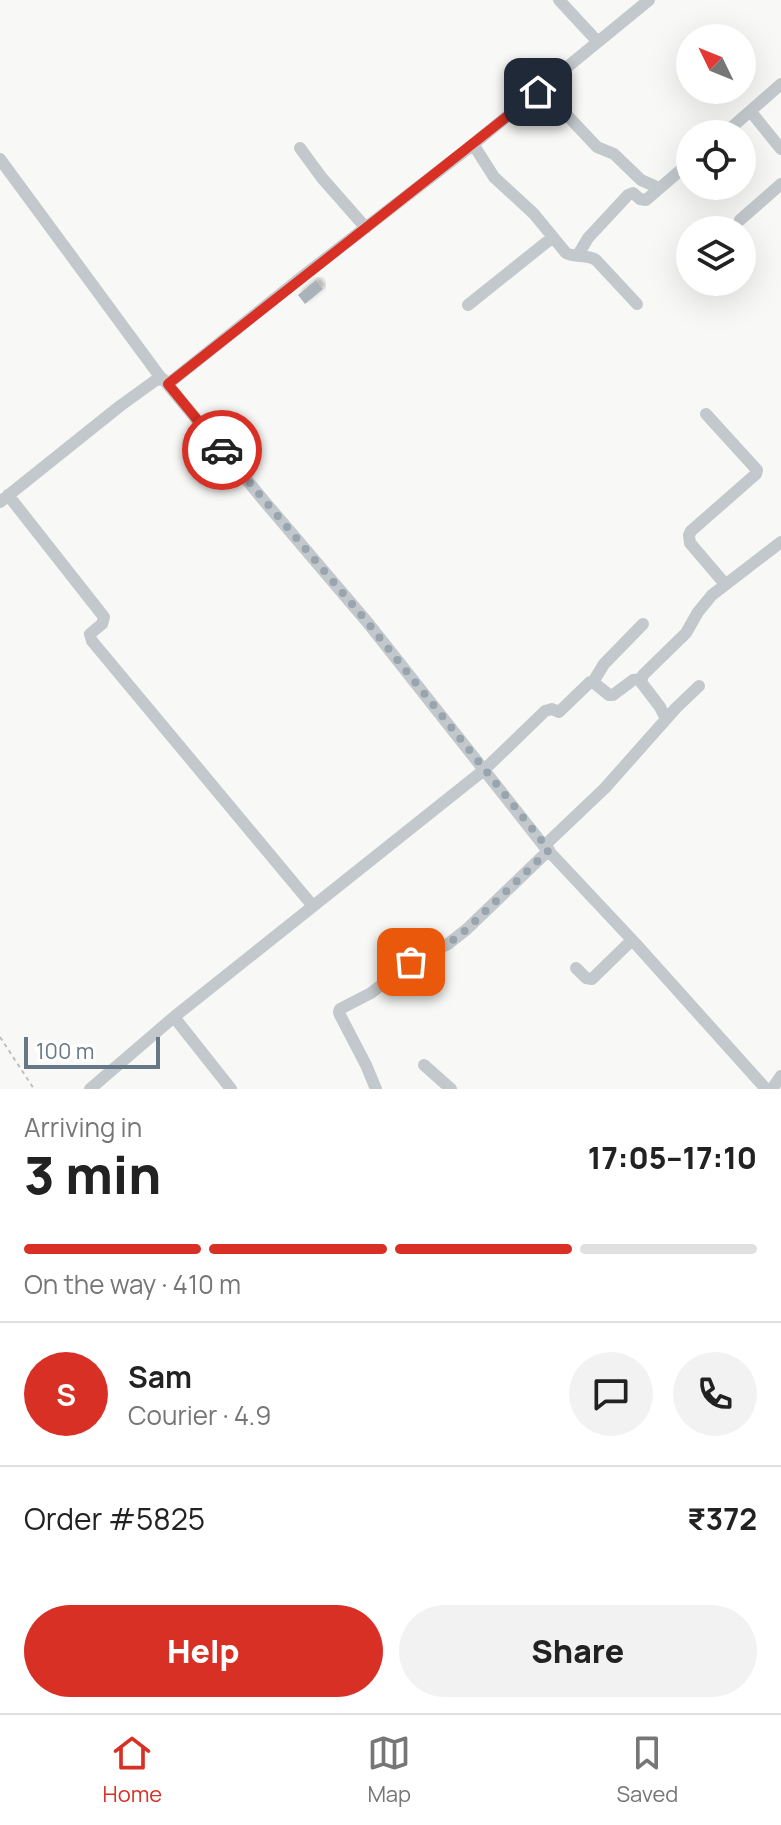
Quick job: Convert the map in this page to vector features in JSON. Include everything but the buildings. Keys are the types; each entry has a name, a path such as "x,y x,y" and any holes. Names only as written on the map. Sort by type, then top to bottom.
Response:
{"street":[{"path":"559,0 597,41"},
{"path":"312,905 92,641 90,634 104,621 101,613 4,499 120,406 156,380 165,381 366,228 649,0"},
{"path":"741,120 781,84"},
{"path":"538,92 565,113 597,147 614,154 641,180 659,188"},
{"path":"751,112 781,149"},
{"path":"473,144 494,177 526,206 566,253 596,260 637,304"},
{"path":"300,148 366,228"},
{"path":"0,159 165,381 368,623 546,848 769,1089 781,1076"},
{"path":"578,255 588,238 628,195 633,193 646,200 676,174"},
{"path":"745,216 781,184"},
{"path":"468,305 553,237"},
{"path":"706,414 757,470 689,535 690,543 725,584"},
{"path":"593,682 613,695 633,680 641,679 686,633 712,595 781,542"},
{"path":"90,1089 312,905 484,770 545,711 552,709 559,712 586,684 593,682 604,664 643,624"},
{"path":"641,679 666,719"},
{"path":"376,1089 340,1015 340,1009 371,993 411,962 458,937 605,788 699,686"},
{"path":"576,968 586,978 592,979 632,940"},
{"path":"174,1017 231,1089"},
{"path":"424,1065 451,1089"}],"path":[{"path":"0,1037 34,1089"}],"way so far":[{"path":"222,450 368,623 549,850 467,929 448,944 411,962"}],"route":[{"path":"222,450 168,384 538,92"}]}
